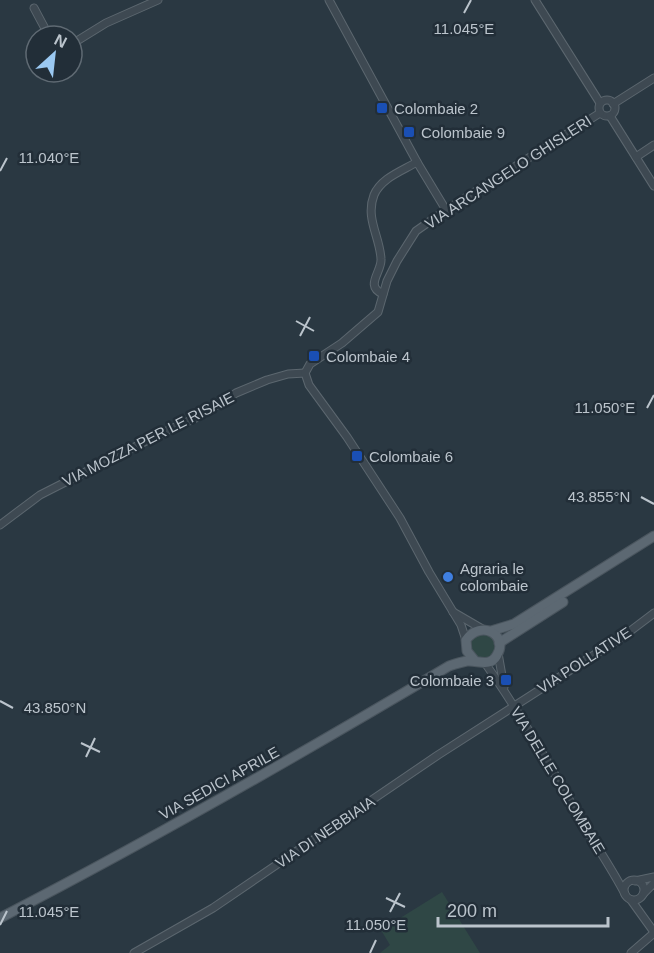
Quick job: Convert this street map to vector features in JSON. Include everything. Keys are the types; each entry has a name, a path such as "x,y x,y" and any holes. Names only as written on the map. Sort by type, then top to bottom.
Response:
{"main road":[{"path":"449,666 473,632 514,624 654,536"},
{"path":"499,648 654,544"},
{"path":"449,666 462,662 494,660 499,648 497,637 487,631"},
{"path":"466,644 469,657 480,662"},
{"name":"VIA SEDICI APRILE","path":"0,918 111,861 259,778 449,666"}],"street":[{"path":"84,37 106,23 158,0"},
{"path":"329,0 417,162 446,210"},
{"path":"535,0 600,103"},
{"path":"34,8 43,24"},
{"path":"613,104 654,78"},
{"name":"VIA ARCANGELO GHISLERI","path":"607,100 613,104 614,111 610,116 600,113 598,108 600,103 607,100"},
{"name":"VIA ARCANGELO GHISLERI","path":"383,294 397,261 416,231 600,113"},
{"path":"610,116 654,186"},
{"path":"636,157 654,145"},
{"path":"417,162 384,181 375,193 371,204 372,224 381,261 374,286 378,292 383,294 381,305 373,318 342,343 310,364 305,373 309,385 393,506 461,625 466,644"},
{"name":"VIA MOZZA PER LE RISAIE","path":"0,525 40,495 196,418 236,393 267,380 288,374 305,373"},
{"path":"451,611 487,631"},
{"name":"VIA POLLATIVE","path":"513,707 625,635 654,613"},
{"name":"VIA DELLE COLOMBAIE","path":"499,648 504,690"},
{"name":"VIA DELLE COLOMBAIE","path":"480,662 504,690 625,894"},
{"name":"VIA DI NEBBIAIA","path":"134,953 213,908 438,755 513,707"},
{"name":"VIA DELLE COLOMBAIE","path":"612,870 625,879 634,881"},
{"path":"631,953 654,933 642,913 625,894 626,885 634,881 654,878"},
{"path":"634,881 642,886 642,913"},
{"path":"631,900 641,897 654,883"}],"green space":[{"path":"483,633 492,637 496,646 492,655 483,659 474,655 470,646 474,637"},
{"path":"442,892 480,953 380,953 390,945 381,930"}],"place":[{"name":"Colombaie 2","path":"382,108"},
{"name":"Colombaie 9","path":"409,132"},
{"name":"Colombaie 4","path":"314,356"},
{"name":"Colombaie 6","path":"357,456"},
{"name":"Agraria le colombaie","path":"448,577"},
{"name":"Colombaie 3","path":"506,680"}]}
